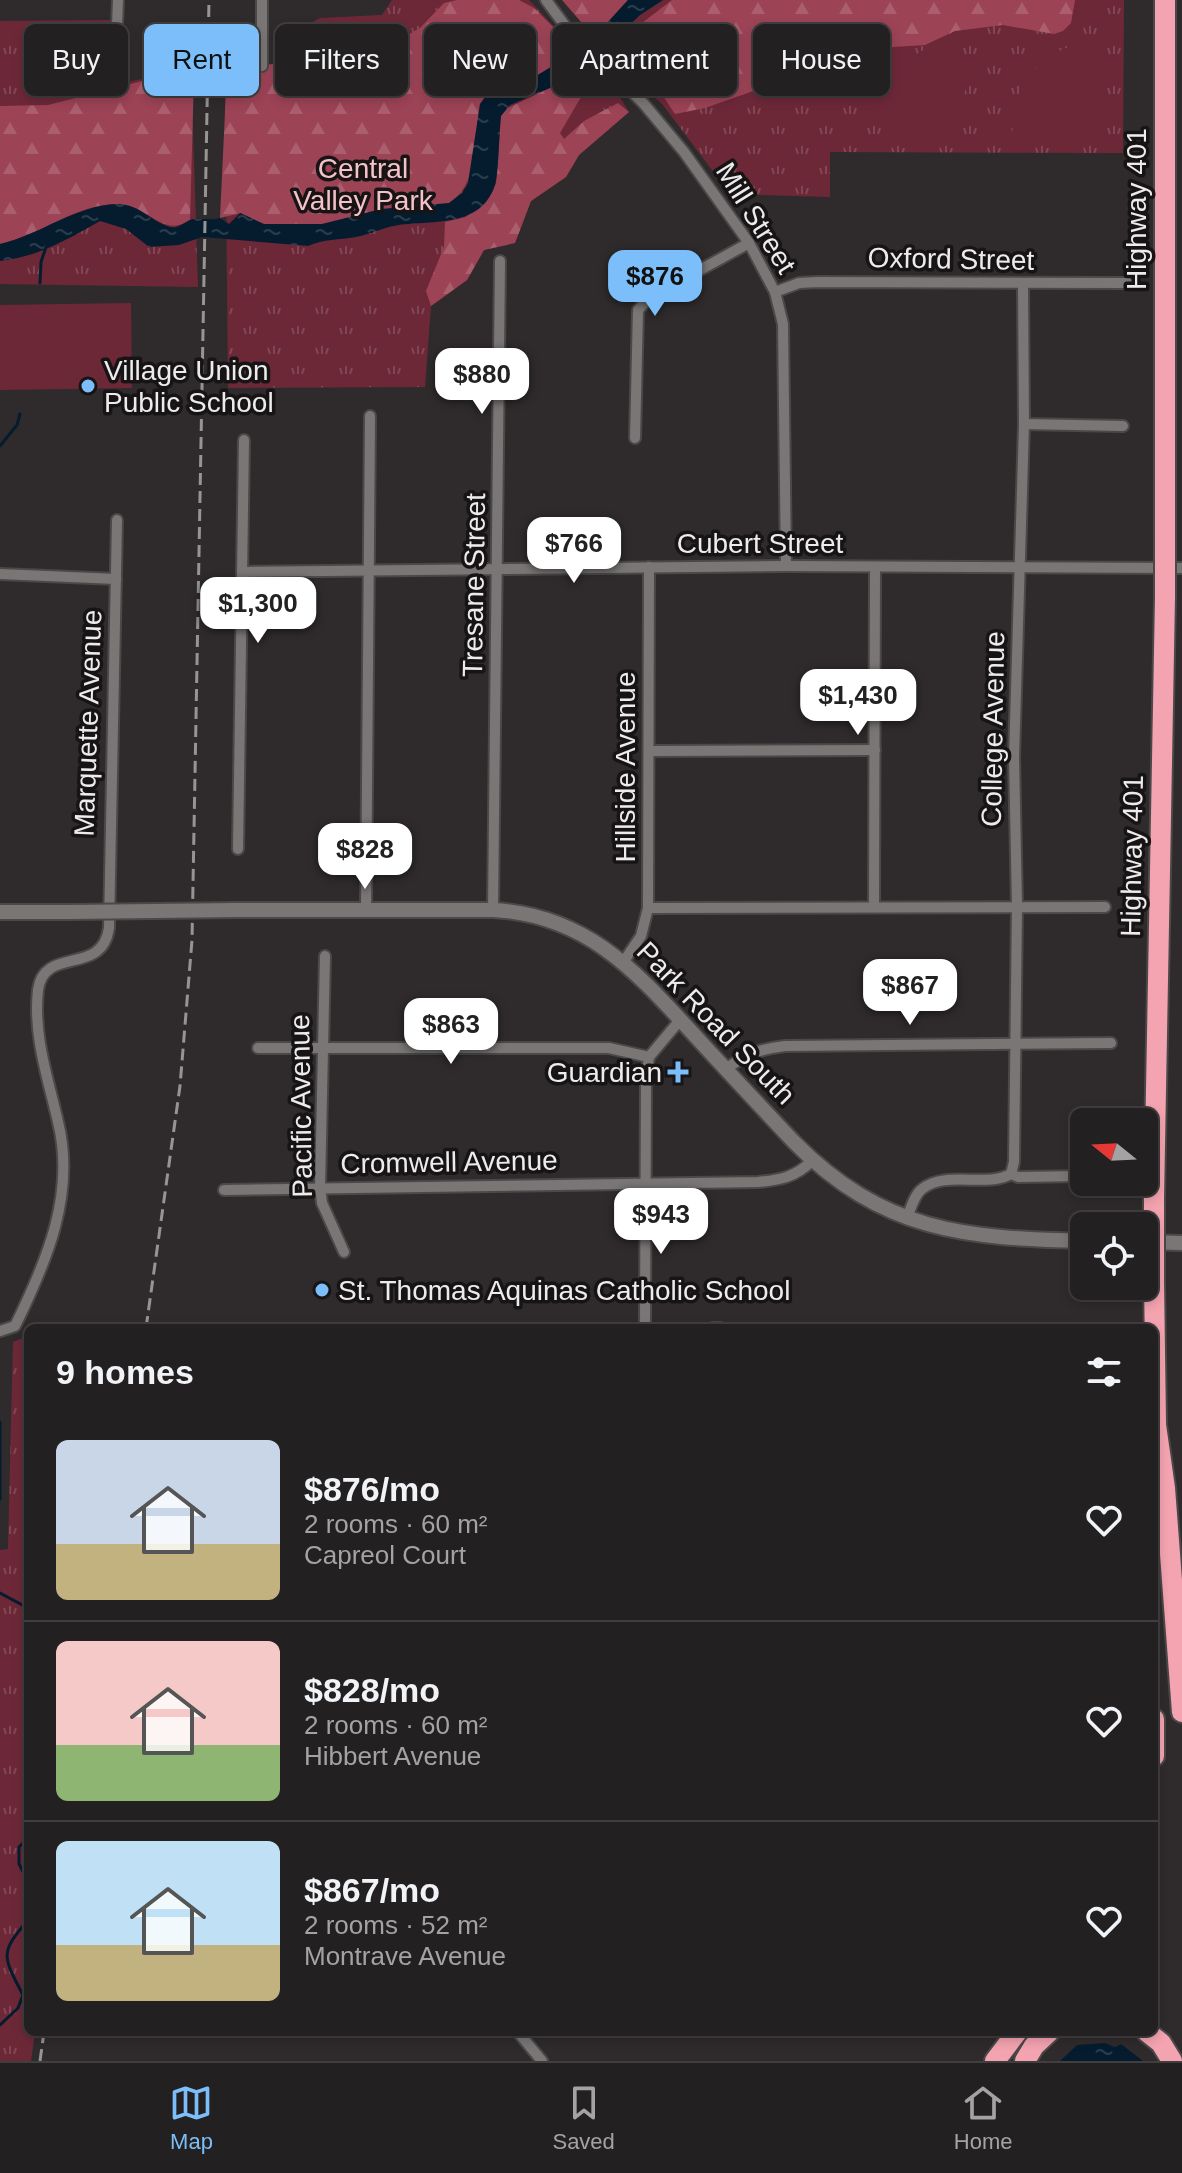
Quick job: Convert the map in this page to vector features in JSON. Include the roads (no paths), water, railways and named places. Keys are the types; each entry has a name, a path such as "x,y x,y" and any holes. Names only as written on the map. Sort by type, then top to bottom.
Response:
{"highway":[{"name":"Highway 401","path":"1154,1324 1165,597 1163,0"},
{"name":"Highway 401","path":"1158,1448 1165,1488 1182,1712"},
{"path":"995,2061 1014,2036"},
{"path":"1025,2061 1045,2036"},
{"path":"1152,2036 1161,2043 1172,2061"}],"main road":[{"name":"Park Road South","path":"0,912 493,910 524,913 558,923 584,934 624,961 812,1161 852,1190 907,1217 940,1228 982,1236 1070,1240"},
{"path":"1158,1242 1182,1243"}],"street":[{"path":"117,24 118,0"},
{"path":"262,0 262,66"},
{"name":"Mill Street","path":"546,0 566,27 665,127 749,243 775,292 783,324 786,566"},
{"path":"635,438 638,310 649,298 749,243"},
{"name":"Tresane Street","path":"493,910 500,261"},
{"name":"Oxford Street","path":"775,292 799,283 818,282 1128,283"},
{"name":"College Avenue","path":"1011,1174 1014,1162 1016,1043 1014,757 1024,424 1023,284"},
{"path":"366,910 370,416"},
{"path":"1024,424 1123,426"},
{"path":"238,849 244,440"},
{"name":"Marquette Avenue","path":"0,1331 15,1326 46,1261 62,1192 59,1126 40,1052 40,984 47,972 59,963 80,960 97,953 104,946 109,928 117,520"},
{"name":"Cubert Street","path":"242,572 786,566 1182,568"},
{"name":"Hillside Avenue","path":"624,961 641,936 648,908 649,567"},
{"path":"874,907 875,568"},
{"path":"0,574 116,579"},
{"path":"650,751 875,750"},
{"name":"Park Road South","path":"648,908 1105,907"},
{"name":"Pacific Avenue","path":"325,956 320,1187 322,1203 344,1252"},
{"path":"645,1324 645,1101 649,1057 680,1020"},
{"path":"726,1069 746,1054 785,1046 1111,1043"},
{"path":"258,1048 609,1048 649,1057"},
{"name":"Cromwell Avenue","path":"224,1190 785,1179 800,1172 812,1161"},
{"path":"907,1217 920,1190 935,1182 1001,1179 1011,1174 1018,1177 1070,1176"},
{"path":"522,2036 542,2061"}],"water":[{"path":"628,0 663,0 630,24 606,24"},
{"path":"552,66 552,87 536,94 536,76"},
{"path":"531,96 510,105 501,116 495,185 479,209 468,215 393,226 362,236 308,246 202,237 179,245 149,247 126,229 100,221 40,251 0,261 0,244 87,209 117,204 131,206 160,223 174,227 197,219 220,218 229,224 240,213 264,224 322,224 381,209 449,203 462,193 468,183 480,104 485,97"},
{"path":"1105,2043 1115,2047 1121,2044 1143,2061 1060,2061 1077,2045"}],"waterway":[{"path":"40,283 41,262 46,247"},
{"path":"0,446 17,425 20,414"},
{"path":"0,1422 0,1499"},
{"path":"0,1593 24,1606"},
{"path":"24,1842 19,1847 19,1864 24,1873"},
{"path":"0,2025 18,2008 23,1995 7,1955 12,1940 24,1925"}],"railway":[{"path":"147,1324 180,1086 192,940 209,0"},
{"path":"40,2061 43,2036"}],"place":[{"name":"Village Union Public School","path":"88,386"},
{"name":"Guardian","path":"678,1072"},
{"name":"St. Thomas Aquinas Catholic School","path":"322,1290"}],"park label":[{"name":"Central Valley Park","path":"363,184"}]}
